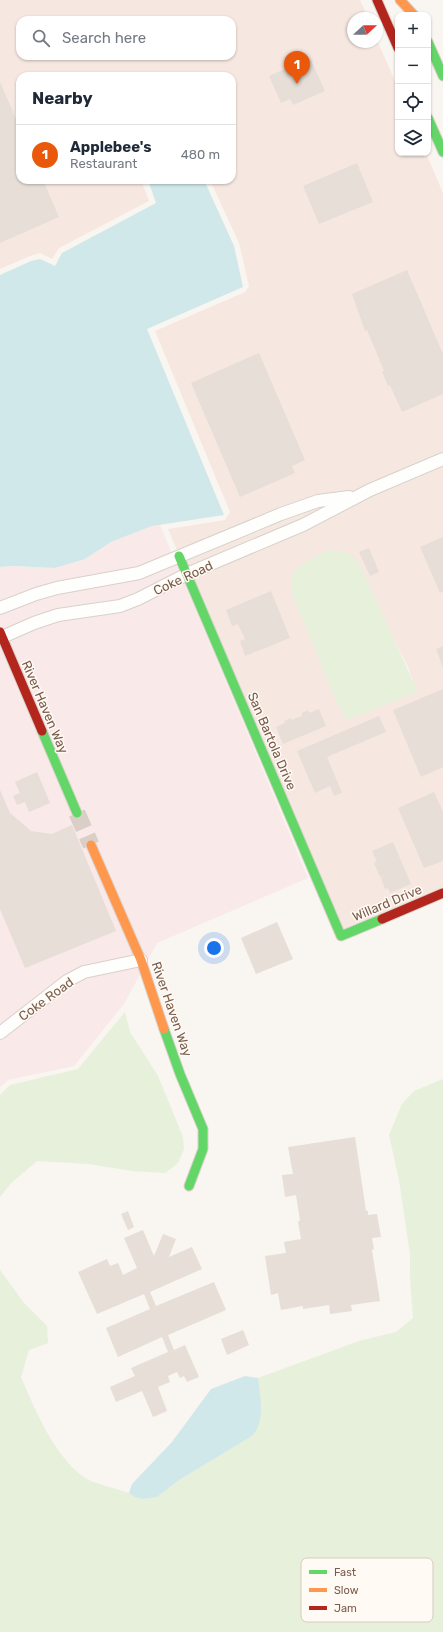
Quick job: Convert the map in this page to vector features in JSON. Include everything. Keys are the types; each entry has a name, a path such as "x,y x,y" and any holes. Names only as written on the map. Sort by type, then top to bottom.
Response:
{"street":[{"path":"377,0 395,41"},
{"path":"400,0 412,12"},
{"path":"409,0 414,12"},
{"path":"431,48 443,76"},
{"path":"429,120 443,152"},
{"name":"Coke Road","path":"1,636 58,615 120,606 138,599 187,574 303,526 358,496 443,458"},
{"name":"Coke Road","path":"0,608 36,594 57,588 139,573 281,514 318,501 358,496"},
{"name":"San Bartola Drive","path":"179,556 341,936"},
{"name":"River Haven Way","path":"1,636 77,813"},
{"name":"River Haven Way","path":"90,845 141,960 180,1074 202,1129 203,1149 189,1186"},
{"name":"Willard Drive","path":"341,936 443,893"},
{"name":"Coke Road","path":"0,1033 67,981 84,972 141,960"}],"shaded area":[{"path":"0,0 360,0 365,12 347,12 347,48 380,48 395,81 395,156 427,156 443,193 443,899 348,939 203,612 168,529 225,520 230,512 155,331 245,292 249,286 239,243 212,184 236,184 236,72 16,72 16,184 143,184 149,201 59,248 52,259 40,253 0,269","holes":["358,561 382,617 408,667 417,692 346,719 333,694 319,657"]},
{"path":"160,525 308,878 157,943 124,1004 74,1066 8,1080 0,1087 0,567 13,566 55,568 85,559 111,542 152,526"}],"green space":[{"path":"326,550 347,552 358,561 418,692 346,720 333,694 291,591 292,575 298,568"},
{"path":"125,1012 130,1032 158,1076 183,1137 184,1149 178,1163 165,1173 132,1171 89,1164 37,1161 11,1183 0,1197 0,1095 10,1085 78,1069"},
{"path":"443,1079 443,1632 0,1632 0,1270 24,1303 47,1326 48,1343 29,1350 21,1377 39,1418 55,1445 74,1469 85,1478 129,1493 134,1497 143,1499 157,1497 179,1480 252,1436 259,1390 258,1378 359,1341 396,1332 413,1318 410,1254 399,1180 389,1135 402,1104 414,1091"}],"water":[{"path":"149,184 206,184 234,246 243,287 147,329 224,515 152,526 111,542 85,559 55,568 13,566 0,567 0,275 31,261 40,259 55,266 62,253 156,203"},
{"path":"245,1376 258,1378 260,1393 261,1416 252,1436 179,1480 157,1497 143,1499 134,1497 129,1493 132,1484 172,1442 211,1389"}],"building":[{"path":"310,58 325,91 293,105 290,99 281,103 269,76"},
{"path":"0,82 16,119 16,184 45,184 59,217 0,243"},
{"path":"357,163 373,202 319,224 303,186"},
{"path":"407,270 443,354 443,394 402,412 390,385 388,386 382,371 384,371 367,330 365,331 352,294"},
{"path":"259,353 305,460 292,466 295,473 240,497 191,383"},
{"path":"443,537 443,591 440,593 420,547"},
{"path":"369,548 379,572 370,576 359,552"},
{"path":"271,591 290,638 245,656 240,641 245,639 238,624 232,626 226,610"},
{"path":"443,646 443,668 436,649"},
{"path":"443,689 443,767 421,777 393,710"},
{"path":"319,709 326,726 283,744 276,727 285,723 284,721 291,718 292,720 302,716 302,713 308,710 309,713"},
{"path":"379,716 386,732 327,757 342,793 334,796 330,786 315,793 297,751"},
{"path":"37,772 50,803 29,812 25,802 17,805 13,796 20,793 15,782"},
{"path":"0,790 10,813 31,831 52,834 72,825 116,931 25,968 0,909"},
{"path":"434,792 443,812 443,861 424,868 398,808"},
{"path":"393,842 411,884 390,893 388,888 385,889 381,878 384,876 380,877 374,863 377,862 372,851"},
{"path":"277,922 293,959 256,974 241,938"},
{"path":"355,1137 366,1211 368,1211 368,1215 377,1214 381,1237 372,1238 374,1249 372,1250 380,1301 351,1305 352,1311 330,1314 329,1305 303,1309 303,1306 281,1310 278,1293 271,1295 265,1256 286,1253 284,1242 301,1239 296,1195 285,1197 282,1175 293,1174 288,1147"},
{"path":"128,1211 134,1227 128,1230 121,1214"},
{"path":"143,1230 154,1256 163,1234 176,1239 169,1257 192,1247 202,1269 150,1292 156,1306 214,1282 226,1310 168,1335 174,1350 185,1345 199,1377 187,1382 184,1376 180,1378 177,1372 168,1376 170,1382 158,1387 167,1411 153,1417 142,1391 116,1402 110,1387 135,1376 131,1368 168,1352 162,1337 118,1357 106,1328 150,1309 144,1294 97,1314 78,1272 107,1259 110,1266 118,1263 123,1275 137,1268 124,1238"},
{"path":"243,1330 249,1345 227,1355 221,1339"}],"tunnel":[{"path":"77,813 91,845"}],"traffic: fast":[{"path":"431,48 443,76"},
{"path":"429,120 443,152"},
{"path":"179,556 341,936 382,919"},
{"path":"42,731 77,813"},
{"path":"164,1029 180,1074 203,1129 203,1149 189,1186"}],"traffic: slow":[{"path":"400,0 411,12"},
{"path":"91,845 141,960 164,1029"}],"traffic: jam":[{"path":"377,0 395,41"},
{"path":"0,632 42,731"},
{"path":"382,919 443,893"}],"place":[{"name":"Applebee's","path":"297,84"}]}
